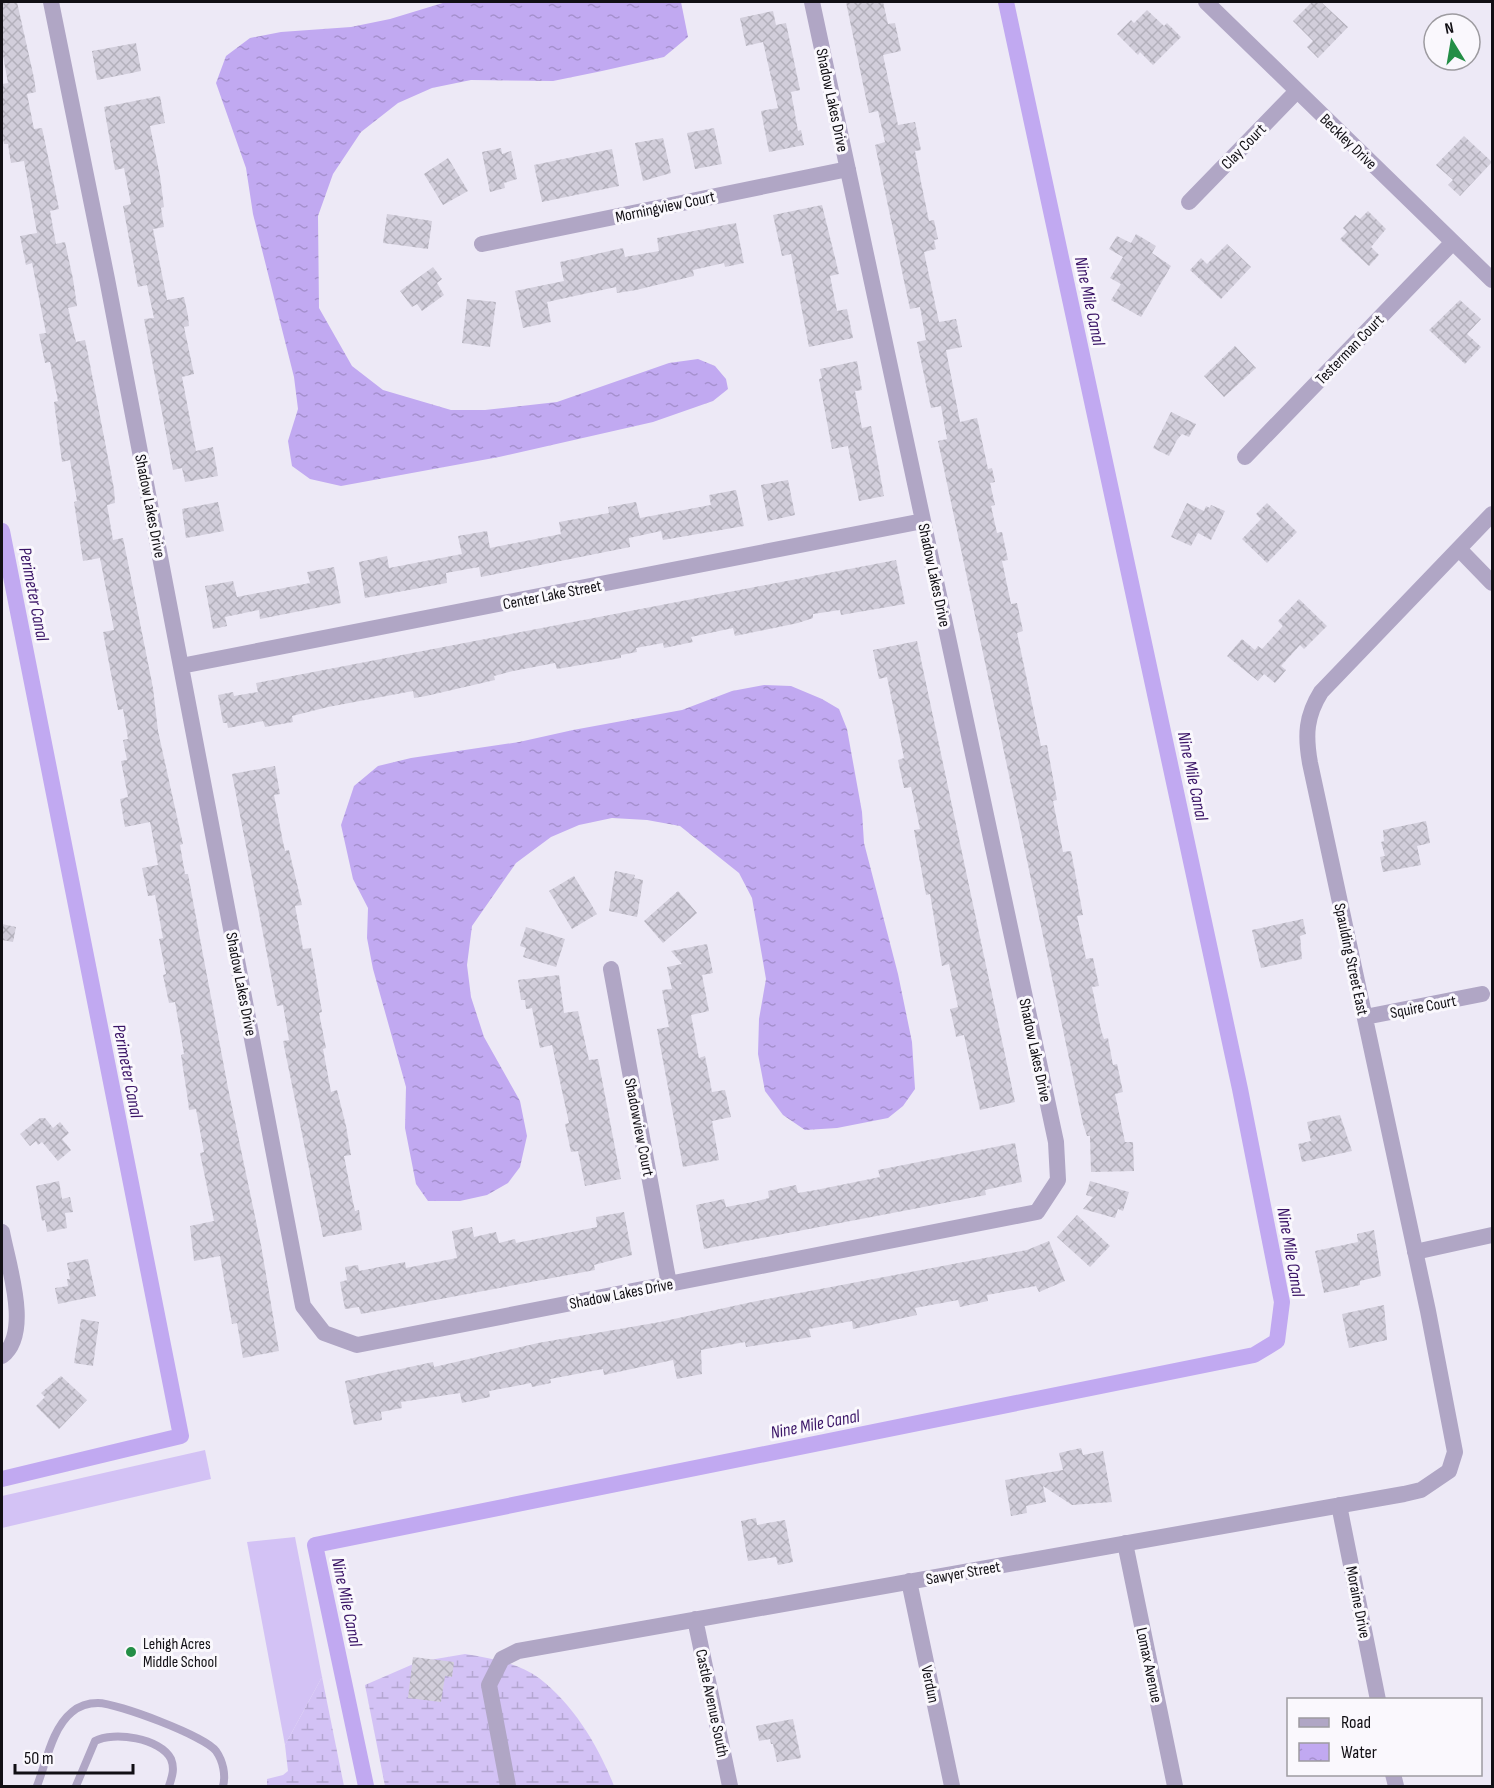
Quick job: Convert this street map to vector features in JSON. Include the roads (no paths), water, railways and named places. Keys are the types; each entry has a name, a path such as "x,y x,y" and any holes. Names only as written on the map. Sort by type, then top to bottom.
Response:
{"street":[{"name":"Shadow Lakes Drive","path":"51,2 303,1306 324,1333 357,1345 1037,1212 1058,1180 1053,1130 812,2"},
{"name":"Beckley Drive","path":"1206,2 1492,280"},
{"name":"Clay Court","path":"1189,202 1297,91"},
{"name":"Morningview Court","path":"482,244 848,169"},
{"name":"Testerman Court","path":"1245,457 1453,242"},
{"name":"Spaulding Street East","path":"1449,1471 1455,1452 1415,1252 1310,763 1306,725 1310,708 1321,692 1492,514"},
{"name":"Center Lake Street","path":"181,666 923,521"},
{"path":"1459,549 1492,583"},
{"name":"Shadowview Court","path":"611,969 669,1284"},
{"name":"Squire Court","path":"1365,1017 1482,994"},
{"path":"2,1232 18,1323 15,1341 2,1356"},
{"path":"1415,1252 1492,1235"},
{"name":"Sawyer Street","path":"508,1786 489,1685 502,1659 518,1651 1421,1490 1449,1471"},
{"name":"Moraine Drive","path":"1339,1505 1378,1698"},
{"name":"Lomax Avenue","path":"1125,1543 1175,1786"},
{"name":"Verdun","path":"909,1581 952,1786"},
{"name":"Castle Avenue South","path":"695,1619 730,1786"}],"lane":[{"path":"37,1786 63,1721 84,1705 98,1703 114,1705 204,1740 216,1752 220,1760 224,1770 223,1786"},
{"path":"76,1786 95,1741 121,1734 164,1750 169,1756 173,1770 169,1786"}],"water":[{"path":"446,2 681,2 688,37 664,57 553,81 471,80 432,88 398,103 361,132 333,174 318,216 319,308 352,366 383,390 451,410 485,410 557,402 669,363 698,359 715,366 726,379 728,389 713,401 653,422 499,457 341,486 310,479 292,466 288,441 298,409 294,377 253,214 246,168 216,83 226,56 250,38 281,32 351,27 390,19"},
{"path":"764,685 791,686 822,699 839,709 847,729 862,812 864,843 898,974 912,1042 915,1089 903,1106 888,1118 837,1128 805,1130 783,1115 765,1091 758,1054 759,1019 766,979 752,898 739,873 680,826 647,820 612,818 579,825 551,837 516,863 472,926 467,965 471,997 484,1037 520,1101 527,1136 520,1167 508,1183 487,1195 460,1201 428,1201 416,1184 405,1128 406,1087 373,969 367,938 368,908 353,879 341,825 354,786 378,766 411,758 519,742 682,710 732,691"}],"waterway":[{"name":"Nine Mile Canal","path":"366,1786 315,1545 1254,1355 1277,1341 1282,1302 1240,1089 1006,2"},
{"name":"Perimeter Canal","path":"2,531 181,1436 2,1479"}],"place":[{"name":"Lehigh Acres Middle School","path":"131,1652"}]}
